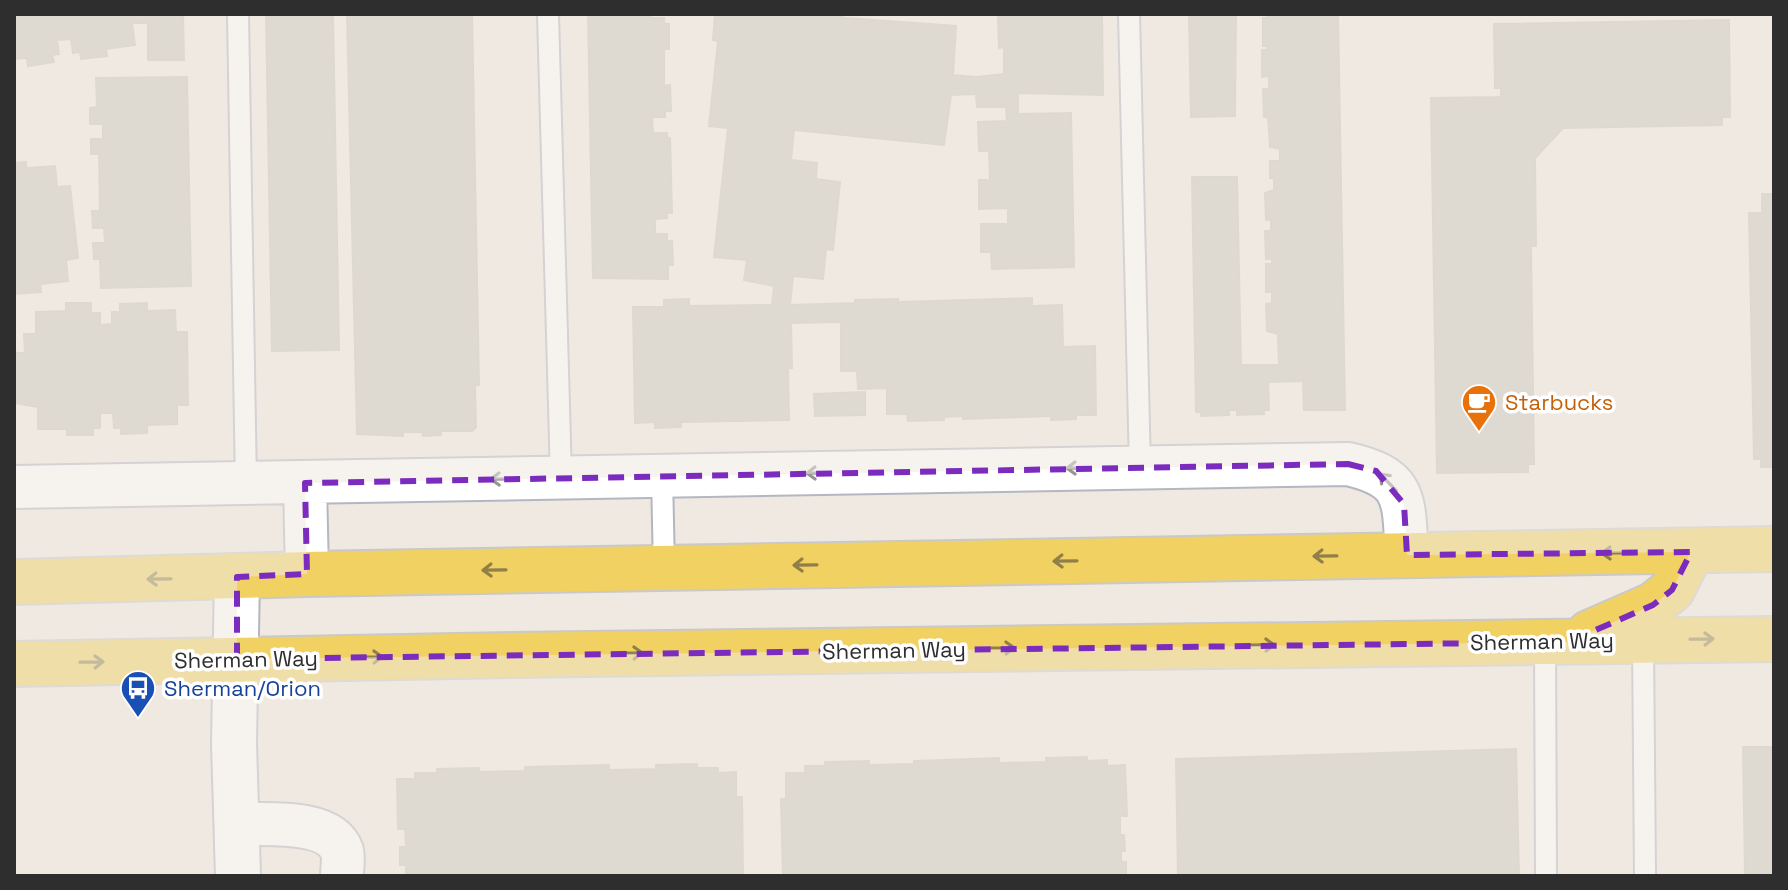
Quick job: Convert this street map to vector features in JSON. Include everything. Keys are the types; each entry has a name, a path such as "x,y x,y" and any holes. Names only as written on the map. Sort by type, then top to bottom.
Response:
{"main road":[{"path":"14,582 307,574 1774,549"},
{"path":"1557,641 1653,605 1672,590 1691,552"},
{"name":"Sherman Way","path":"14,664 1774,639"}],"street":[{"path":"14,487 1348,464 1376,471 1393,484 1404,504 1407,555"},
{"path":"305,483 307,574"},
{"path":"237,577 234,743 238,876"},
{"path":"238,824 298,825 317,829 331,837 342,851 342,876"}],"lane":[{"path":"238,14 246,485"},
{"path":"548,14 561,478"},
{"path":"1129,14 1140,467"},
{"path":"662,476 664,568"},
{"path":"1643,640 1645,876"},
{"path":"1546,876 1545,697 1557,641"}],"highlighted area":[{"path":"1348,464 1376,471 1404,504 1407,555 1691,552 1672,590 1653,605 1568,642 237,659 237,577 307,574 305,483"}],"building":[{"path":"14,14 183,14 184,60 148,60 148,23 132,23 135,45 106,49 107,56 81,59 80,52 73,53 71,39 57,40 59,54 52,55 54,62 28,66 27,58 14,59"},
{"path":"266,14 333,14 339,350 272,351"},
{"path":"347,14 472,14 479,385 475,385 476,427 472,431 441,431 441,435 423,436 422,432 403,432 403,436 357,434"},
{"path":"588,14 650,14 651,18 664,18 664,24 669,24 669,49 664,49 664,86 670,85 671,111 665,111 665,117 652,117 653,133 667,133 667,138 670,138 672,213 667,213 667,218 655,219 655,234 667,234 667,241 672,241 673,265 668,265 668,279 593,278"},
{"path":"829,14 956,26 953,75 976,77 1004,74 1004,47 999,48 998,14 1102,14 1103,95 1018,93 1018,114 1071,113 1074,267 992,269 991,252 981,252 981,224 1008,224 1008,208 979,209 979,180 990,180 989,151 979,151 978,122 1007,121 1006,107 977,107 976,94 951,95 944,145 794,130 791,160 817,163 816,179 840,182 833,250 826,249 823,279 793,276 790,305 855,303 855,300 898,299 898,302 1032,298 1032,306 1062,305 1063,347 1095,346 1096,415 1051,420 1051,416 963,419 963,416 908,421 907,414 887,414 887,388 858,389 857,371 841,371 841,322 791,323 789,420 681,422 681,427 655,428 655,422 635,423 633,307 664,307 664,300 689,299 689,306 772,305 774,286 744,280 747,260 714,257 728,128 709,126 718,41 713,40 715,15"},
{"path":"1189,14 1236,14 1235,116 1191,117"},
{"path":"1267,14 1338,14 1345,410 1304,410 1303,381 1268,382 1269,410 1264,410 1264,414 1237,415 1237,410 1229,410 1229,415 1201,416 1201,412 1196,412 1192,177 1237,177 1241,365 1279,365 1278,334 1267,331 1266,304 1272,303 1272,292 1266,292 1266,264 1272,264 1272,259 1266,259 1265,231 1271,231 1271,220 1266,220 1265,193 1274,190 1270,161 1280,161 1280,149 1270,147 1268,117 1264,117 1263,89 1269,89 1269,76 1262,77 1262,50 1267,50 1267,46 1263,46 1263,18 1267,18"},
{"path":"1729,20 1730,117 1722,117 1722,125 1563,128 1535,158 1536,246 1531,246 1534,464 1528,464 1528,472 1437,473 1431,98 1501,97 1501,88 1495,88 1494,24"},
{"path":"187,77 191,286 101,288 100,259 94,259 93,243 105,243 104,228 93,228 92,211 100,211 99,154 91,154 91,139 103,139 103,124 90,124 90,108 97,107 96,78"},
{"path":"26,162 26,168 55,166 57,187 70,186 78,258 66,260 68,281 40,284 41,292 14,294 14,163"},
{"path":"1762,194 1774,194 1774,467 1761,467 1761,459 1754,459 1749,213 1762,213"},
{"path":"66,303 91,303 91,313 100,313 100,325 112,324 112,312 120,312 120,304 147,303 147,311 175,310 176,332 187,332 188,405 177,405 177,424 147,425 147,433 121,434 121,428 114,428 113,413 100,413 100,428 93,428 93,435 67,435 67,429 38,429 38,407 14,403 14,353 25,353 24,334 36,334 36,312 66,311"},
{"path":"865,392 865,415 815,416 814,394"},
{"path":"1743,747 1774,747 1774,876 1745,876"},
{"path":"1516,749 1519,876 1178,876 1176,759"},
{"path":"1087,757 1087,761 1107,760 1107,766 1125,765 1127,816 1120,816 1120,835 1124,835 1125,851 1121,851 1121,862 1126,862 1126,876 783,876 781,799 786,799 786,773 805,773 805,766 825,766 825,762 914,764 914,761 999,758 999,763"},
{"path":"697,764 697,768 718,768 718,773 736,772 736,797 742,797 743,876 401,876 406,874 406,865 400,865 400,847 406,847 405,829 398,829 397,779 415,779 415,773 437,773 437,769 525,771 525,767 609,765 609,770"}],"place":[{"name":"Starbucks","path":"1479,433"},
{"name":"Sherman/Orion","path":"138,719"}]}
